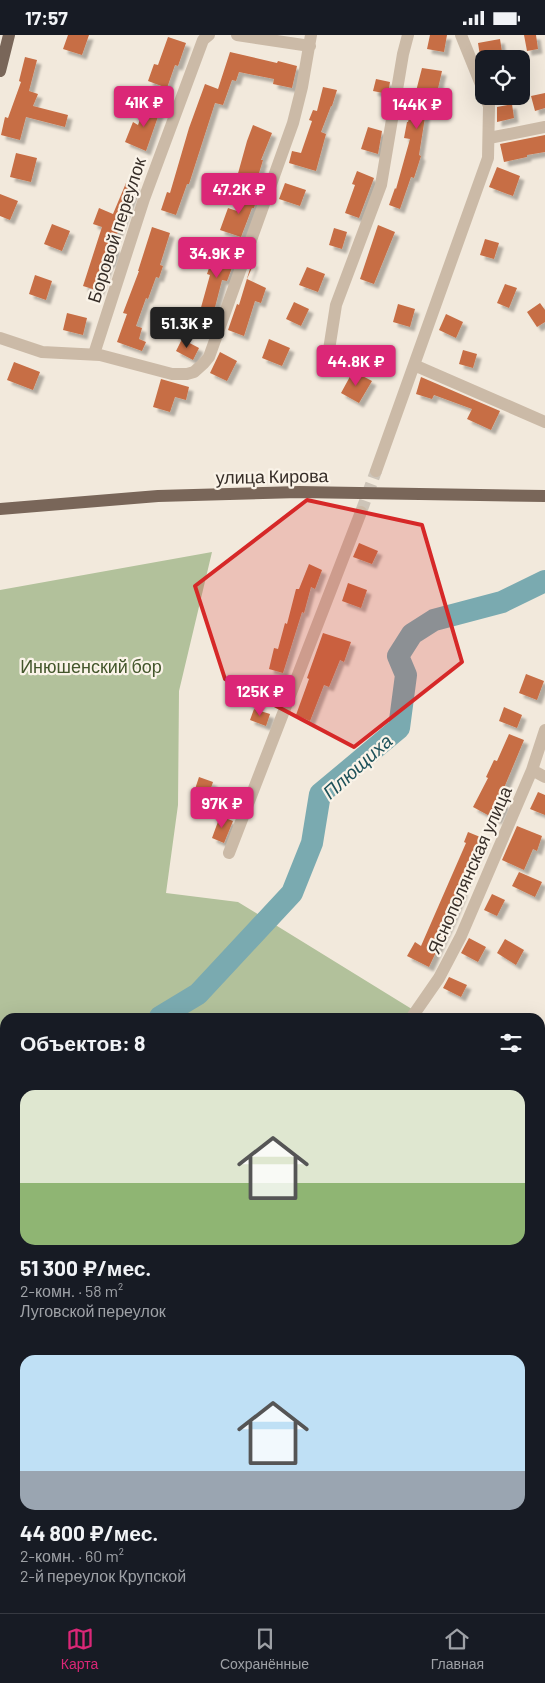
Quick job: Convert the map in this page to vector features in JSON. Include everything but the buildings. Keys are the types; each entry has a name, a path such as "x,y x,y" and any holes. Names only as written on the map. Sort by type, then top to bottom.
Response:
{"main road":[{"path":"0,71 10,35"},
{"name":"улица Кирова","path":"0,509 158,496 299,491 545,496"}],"street":[{"name":"Боровой переулок","path":"94,354 162,149 203,40 209,35"},
{"path":"0,339 42,352 94,354 166,373 188,375 199,368 209,357 293,123 302,87 310,40 237,35"},
{"path":"326,369 336,305 381,185 403,54 408,35"},
{"path":"461,35 475,70"},
{"path":"376,471 488,158 489,105"},
{"path":"489,138 545,127"},
{"path":"414,365 545,422"},
{"path":"229,853 361,512"},
{"name":"Яснополянская улица","path":"415,1013 439,978 461,935 532,770 545,731"},
{"path":"532,770 545,777"}],"highlighted area":[{"path":"307,500 422,525 462,662 354,747 225,679 195,586"}],"green space":[{"name":"Инюшенский бор","path":"212,552 179,691 178,805 166,893 238,902 415,1011 414,1013 0,1013 0,590"}],"waterway":[{"name":"Плющиха","path":"167,1013 198,994 292,893 312,843 320,794 399,728 406,675 398,656 412,634 434,620 502,602 545,581"}],"tunnel":[{"path":"361,512 376,471"}]}
